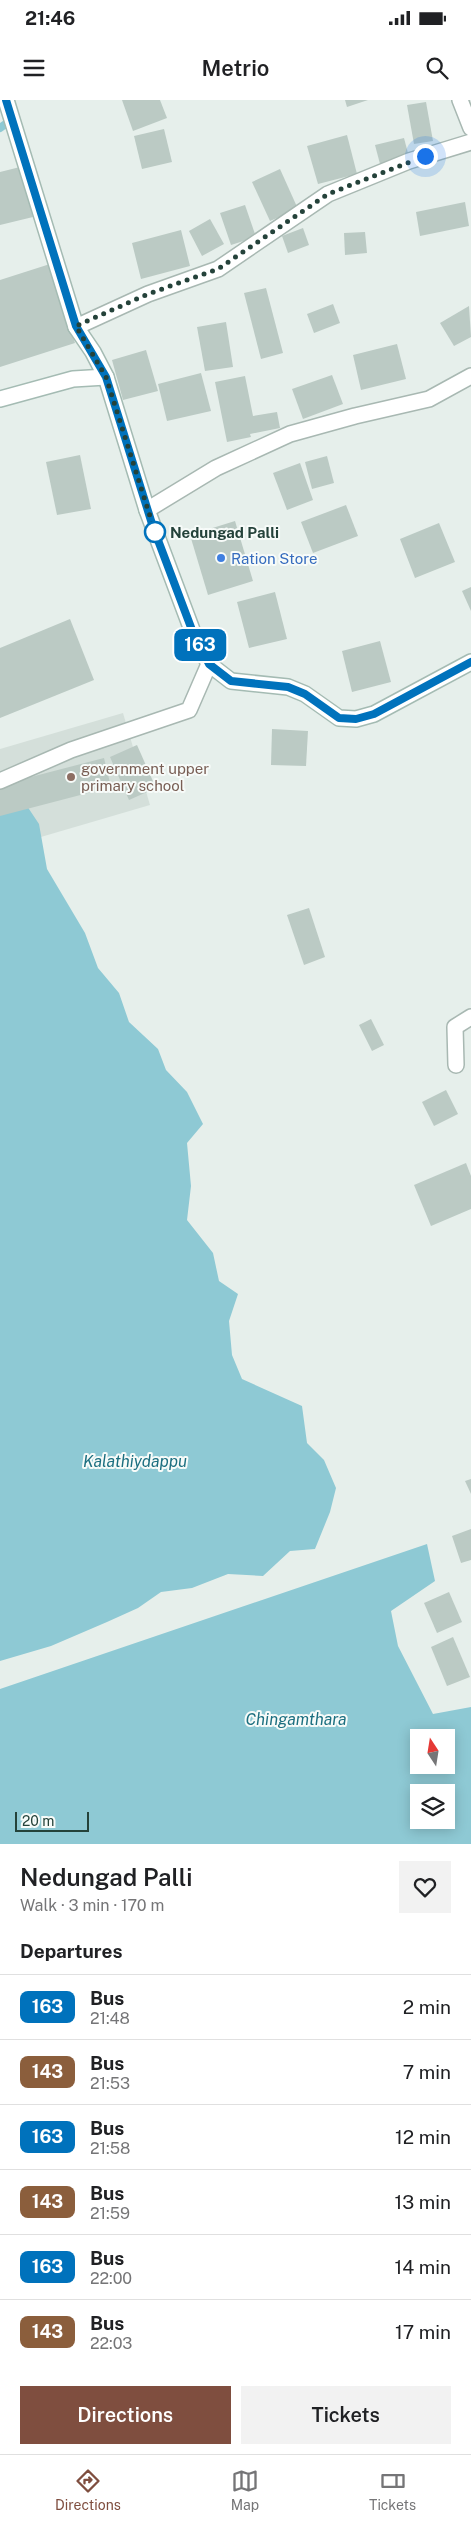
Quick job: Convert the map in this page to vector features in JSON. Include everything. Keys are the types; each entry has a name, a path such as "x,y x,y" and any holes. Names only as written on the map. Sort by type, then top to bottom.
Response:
{"street":[{"path":"6,100 76,326 106,377 147,510 192,630 209,664 231,681 288,687 305,694 339,718 356,719 374,714 471,662"},
{"path":"460,100 471,128"},
{"path":"76,326 148,294 218,269 328,194 409,161 471,142"},
{"path":"147,510 216,468 290,434 355,416 429,400 471,376"},
{"path":"0,399 73,379 106,377"},
{"path":"0,781 71,750 189,710 209,664"},
{"path":"456,1065 454,1027 471,1016"}],"shaded area":[{"name":"government upper primary school","path":"123,713 150,805 0,849 0,749"}],"water":[{"name":"Kalathiydappu","path":"0,794 19,794 39,824 47,869 85,933 98,968 119,993 129,1022 158,1049 166,1070 187,1092 203,1124 187,1143 191,1186 187,1220 213,1253 219,1281 238,1294 229,1321 232,1355 242,1379 302,1406 307,1443 324,1460 336,1488 330,1512 315,1549 290,1551 263,1576 228,1574 192,1588 161,1592 138,1608 51,1646 0,1661"},
{"name":"Chingamthara","path":"427,1544 435,1581 391,1611 398,1646 433,1714 471,1707 471,1844 0,1844 0,1689"}],"building":[{"path":"122,100 160,100 167,118 133,131"},
{"path":"345,100 368,100 347,107"},
{"path":"426,102 433,141 414,144 407,105"},
{"path":"164,129 172,162 142,169 134,136"},
{"path":"347,135 357,174 318,184 307,146"},
{"path":"404,138 409,157 380,164 375,145"},
{"path":"20,167 33,217 0,225 0,172"},
{"path":"280,169 298,209 270,221 252,182"},
{"path":"465,202 469,226 420,236 416,212"},
{"path":"245,205 256,237 231,245 220,213"},
{"path":"210,219 224,244 202,256 189,231"},
{"path":"303,228 309,245 288,253 282,236"},
{"path":"181,230 190,266 141,279 132,243"},
{"path":"365,232 367,253 345,255 344,233"},
{"path":"50,264 75,343 0,367 0,280"},
{"path":"266,288 283,353 261,359 244,293"},
{"path":"333,304 340,323 314,333 307,314"},
{"path":"469,306 471,337 454,346 440,323"},
{"path":"226,322 233,367 205,371 197,327"},
{"path":"397,344 406,379 361,390 353,355"},
{"path":"146,350 158,391 123,400 112,360"},
{"path":"201,373 211,411 167,421 158,384"},
{"path":"332,375 343,404 303,419 292,389"},
{"path":"245,376 253,416 277,412 280,428 250,434 251,437 227,442 215,382"},
{"path":"80,455 91,509 57,515 46,462"},
{"path":"327,456 334,483 312,489 305,462"},
{"path":"300,463 313,500 287,510 273,473"},
{"path":"346,505 358,536 313,553 301,522"},
{"name":"Ration Store","path":"235,521 253,581 208,595 190,535"},
{"path":"439,523 455,562 415,578 400,539"},
{"path":"471,587 471,611 462,591"},
{"path":"275,592 287,639 249,648 237,602"},
{"path":"70,619 94,680 0,718 0,648"},
{"path":"380,641 391,682 352,692 342,651"},
{"path":"272,729 308,731 306,766 271,765"},
{"path":"137,745 156,788 129,800 110,757"},
{"path":"104,758 111,787 0,816 0,785"},
{"path":"309,908 325,957 304,965 287,915"},
{"path":"371,1019 384,1045 372,1051 359,1025"},
{"path":"446,1090 458,1114 434,1126 422,1102"},
{"path":"466,1163 471,1176 471,1209 431,1226 414,1185"},
{"path":"471,1479 471,1494 465,1481"},
{"path":"471,1529 471,1560 461,1563 452,1536"},
{"path":"449,1592 462,1622 437,1633 424,1603"},
{"path":"453,1637 470,1677 447,1686 431,1647"}],"waterway":[{"path":"0,128 7,123"}],"bus line":[{"name":"163","path":"6,100 76,326 106,377 159,544 174,578 192,630 209,664 231,681 288,687 305,694 339,718 356,719 374,714 471,662"}],"place":[{"name":"Nedungad Palli","path":"155,532"},
{"name":"Ration Store","path":"221,558"},
{"name":"government upper primary school","path":"71,777"}],"route":[{"path":"155,532 106,377 76,326 148,294 218,269 328,194 425,156"}]}
